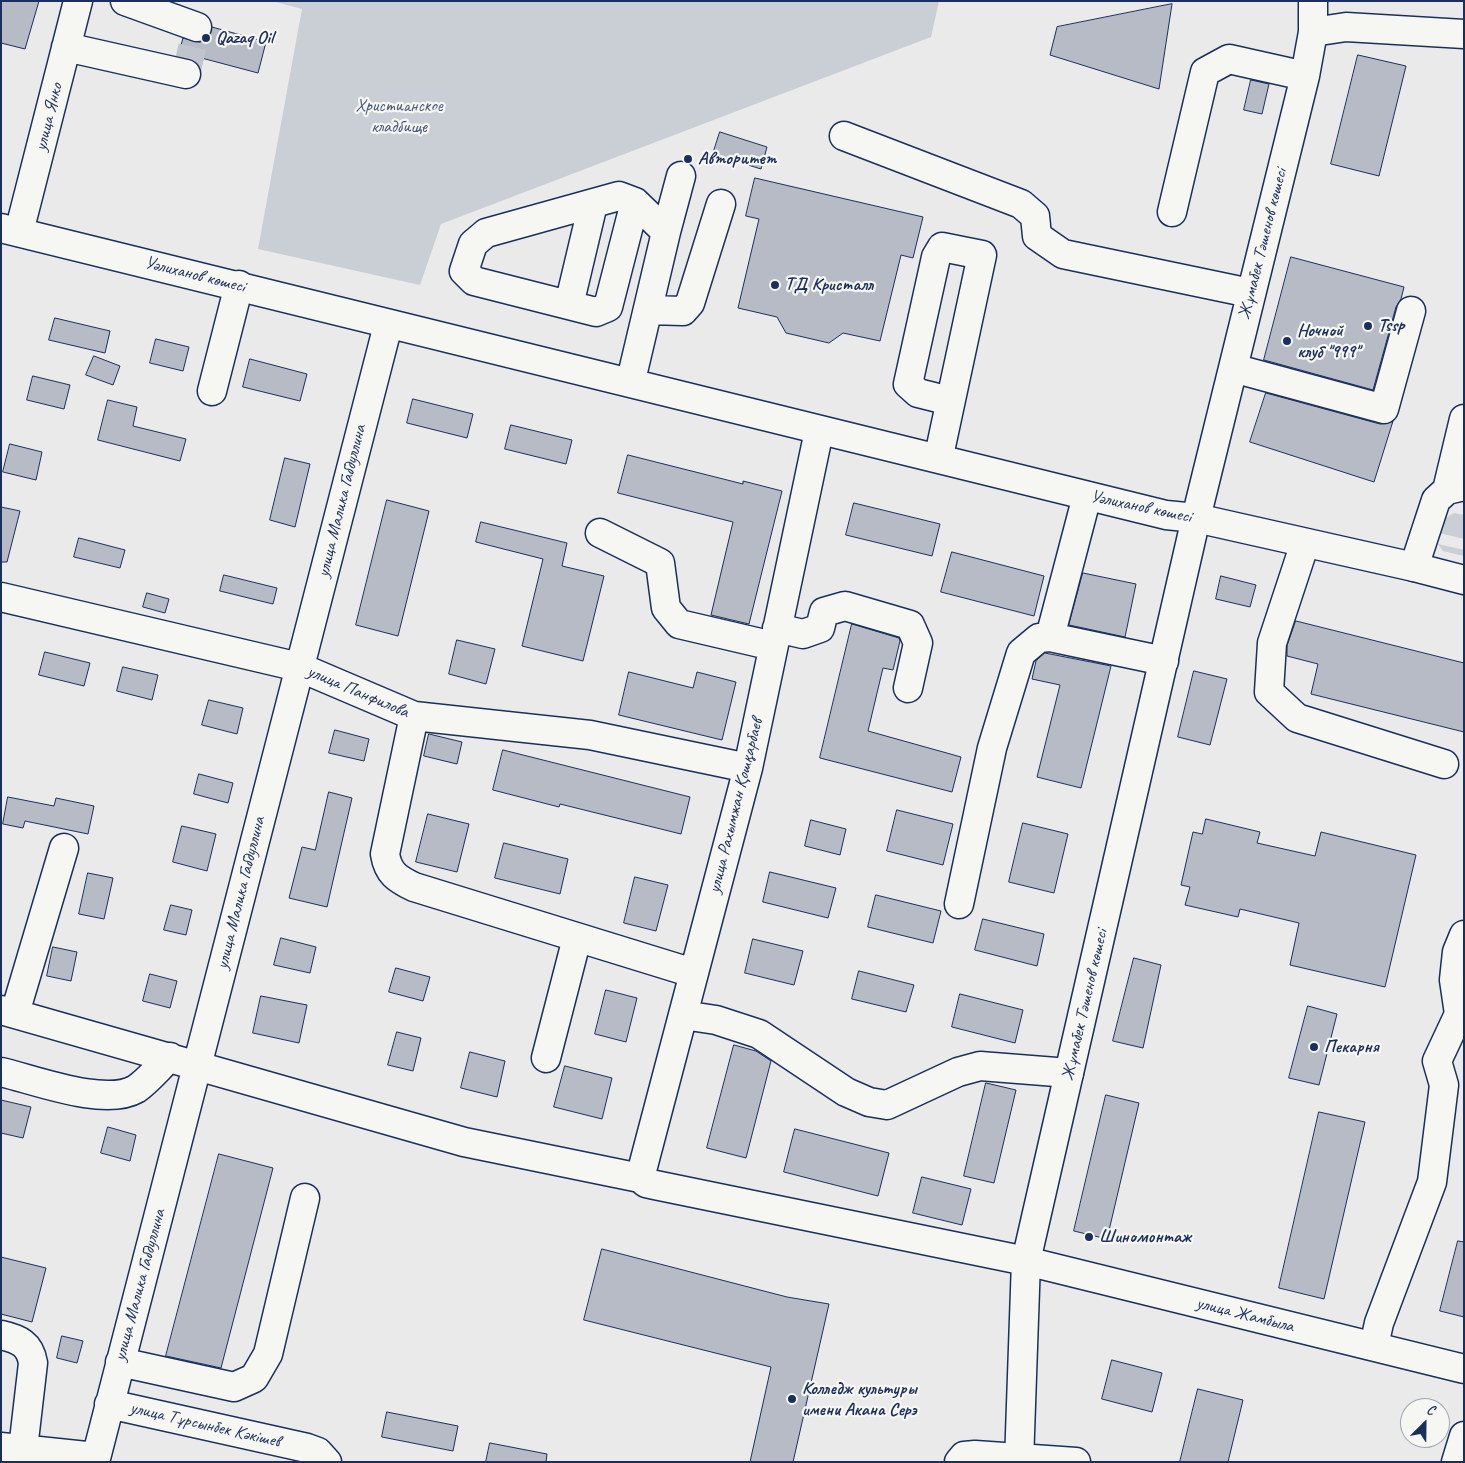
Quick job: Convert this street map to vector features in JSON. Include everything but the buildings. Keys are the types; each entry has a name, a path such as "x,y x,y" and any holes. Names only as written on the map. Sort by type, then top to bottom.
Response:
{"main road":[{"name":"улица Янко","path":"10,230 66,47 78,1"},
{"path":"125,1 197,27"},
{"name":"Жұмабек Тәшенов көшесі","path":"1020,1460 1026,1261 1203,485 1305,76 1313,32 1313,1"},
{"path":"1313,32 1346,27 1464,34"},
{"path":"66,47 186,74"},
{"path":"1172,212 1205,72 1229,59 1305,76"},
{"path":"844,136 1021,204 1036,216 1037,236 1063,254 1250,293"},
{"path":"632,376 681,176"},
{"path":"635,202 608,308 596,312 474,280 464,271 473,244 486,233 619,196 635,202 666,232"},
{"path":"569,305 593,204"},
{"path":"648,310 683,312 690,303 721,204"},
{"name":"Уәлиханов көшесі","path":"10,230 239,285 268,295 1087,496 1166,515 1196,518 1464,580"},
{"path":"940,451 982,255 942,247 936,257 908,384 918,393 950,402"},
{"path":"212,391 239,285 272,286 1171,508 1196,518"},
{"path":"1233,368 1384,409 1411,311"},
{"name":"улица Малика Габдуллина","path":"95,1459 388,324"},
{"path":"1414,567 1433,507 1441,494 1455,488 1464,419"},
{"name":"улица Рахымжан Қошқарбаев","path":"640,1178 748,768 819,431"},
{"path":"1050,637 1087,496"},
{"path":"600,533 660,563 666,608 679,624 775,637 803,634 820,628 824,612 845,606 910,625 918,643 908,688"},
{"path":"1306,543 1272,643 1269,692 1297,718 1444,764"},
{"name":"улица Панфилова","path":"1,597 299,668 414,716 590,735 748,768"},
{"path":"959,904 992,748 1021,653 1039,638 1050,637 1164,661"},
{"path":"414,716 385,854 387,866 392,875 414,887 693,974"},
{"path":"8,1012 64,848"},
{"path":"1374,1346 1379,1323 1432,1182 1444,1085 1437,1060 1459,1014 1454,980 1457,952 1464,935"},
{"path":"546,1058 577,938"},
{"name":"улица Жамбыла","path":"8,1012 464,1142 640,1178 646,1183 655,1185 1026,1261 1464,1368"},
{"path":"683,1015 716,1020 759,1034 846,1092 869,1102 887,1105 958,1072 980,1066 1070,1073"},
{"path":"1,1072 96,1096 119,1095 136,1089 170,1057"},
{"path":"120,1362 234,1387 254,1378 268,1354 305,1198"},
{"path":"1,1335 22,1342 32,1355 33,1363 12,1448 95,1459"},
{"name":"улица Тұрсынбек Кәкішев","path":"109,1404 307,1448 318,1452 327,1462"},
{"path":"1456,1462 1464,1436"},
{"path":"960,1462 964,1456 975,1455 1020,1460 1076,1462"}],"green space":[{"name":"Христианское кладбище","path":"272,1 939,1 931,37 441,224 420,285 258,249 302,9"},
{"path":"1454,513 1464,515 1464,539 1439,533 1442,520"},
{"path":"1438,544 1464,550 1464,556 1443,551"}],"tunnel":[{"path":"186,74 197,27"}],"place":[{"name":"Qazaq Oil","path":"206,38"},
{"name":"Авторитет","path":"688,159"},
{"name":"ТД Кристалл","path":"775,285"},
{"name":"Tssp","path":"1368,326"},
{"name":"Ночной клуб \"999\"","path":"1287,341"},
{"name":"Пекарня","path":"1314,1047"},
{"name":"Шиномонтаж","path":"1089,1237"},
{"name":"Колледж культуры имени Акана Серэ","path":"792,1399"}]}
